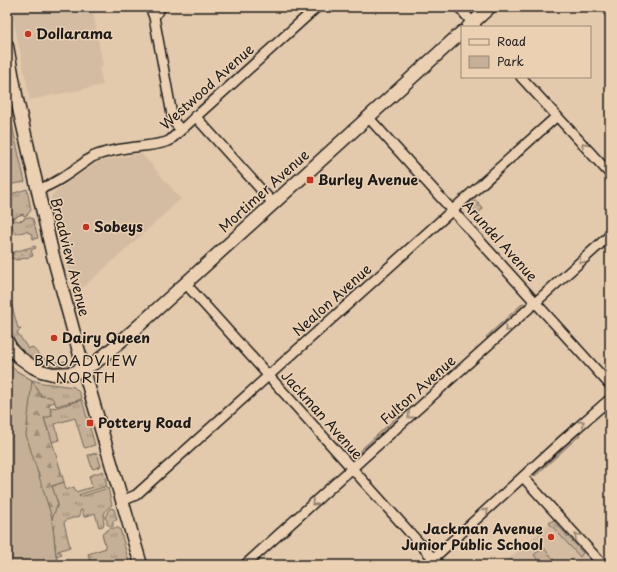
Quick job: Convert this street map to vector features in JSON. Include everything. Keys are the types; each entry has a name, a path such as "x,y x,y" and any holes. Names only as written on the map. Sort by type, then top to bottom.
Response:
{"street":[{"path":"150,7 154,17 172,115 174,122 181,130"},
{"path":"154,17 161,7"},
{"name":"Westwood Avenue","path":"37,190 57,182 92,156 169,140 316,7"},
{"path":"459,7 472,26 490,7"},
{"name":"Mortimer Avenue","path":"84,368 95,363 133,331 461,33"},
{"name":"Broadview Avenue","path":"7,46 11,87 53,256 141,565"},
{"path":"523,78 610,174"},
{"path":"195,116 273,203"},
{"name":"Nealon Avenue","path":"122,501 136,495 557,116"},
{"name":"Arundel Avenue","path":"368,117 610,385"},
{"name":"Fulton Avenue","path":"245,565 610,235"},
{"name":"Jackman Avenue","path":"185,283 436,562"},
{"path":"7,341 12,350 19,357 41,371 53,374 73,373 84,368"},
{"path":"426,565 436,562 523,477 610,399"},
{"path":"523,477 603,565"}],"shaded area":[{"path":"11,7 92,7 103,66 99,67 103,85 30,100"},
{"path":"141,153 181,199 75,294 51,199 52,195 96,163"},
{"name":"Jackman Avenue Junior Public School","path":"553,520 594,565 502,565"}],"green space":[{"path":"7,103 25,182 7,185"},
{"path":"27,189 31,210 27,215 24,216 23,214 12,219 8,216 11,194"},
{"path":"474,198 483,209 478,213 469,204"},
{"path":"28,217 33,219 38,238 33,239 31,233 28,233 27,231 16,234 11,225 13,221 24,220 24,218"},
{"path":"35,246 36,248 31,250 33,256 17,260 11,258 10,255 7,256 7,254"},
{"path":"7,288 18,328 21,329 17,332 28,349 32,347 47,360 56,362 66,361 68,364 48,366 39,363 23,352 17,345 7,325"},
{"path":"523,303 525,304 487,338 486,337"},
{"path":"7,362 15,370 32,380 41,396 51,397 55,402 49,404 52,416 44,418 64,482 52,486 58,504 52,518 56,556 59,565 7,565"},
{"path":"7,362 15,370 32,380 26,435 52,518 56,556 59,565 7,565"},
{"path":"32,380 74,387 79,392 82,399 56,406 55,402 41,396"},
{"path":"82,400 95,445 84,447 75,418 55,424 59,440 52,442 44,418 52,415 50,408"},
{"path":"399,415 400,417 354,458 354,456"},
{"path":"578,434 580,435 535,476 534,475"},
{"path":"97,453 101,466 93,469 88,455"},
{"path":"103,471 107,486 79,495 80,497 108,488 112,505 105,513 104,525 99,527 95,513 84,517 82,510 80,511 80,516 66,520 64,523 70,547 58,551 62,554 56,556 52,518 57,504 52,486 64,482 66,490 74,487 76,492 92,487 89,476"},
{"path":"110,508 114,509 117,520 113,521 113,526 107,524 107,520 105,518"},
{"path":"553,520 583,553 580,557 549,523"},
{"path":"111,528 120,529 129,562 120,565 91,565 88,554 106,548 102,534"},
{"path":"543,547 558,565 542,565 534,555"}],"place":[{"name":"Dollarama","path":"28,34"},
{"name":"Burley Avenue","path":"310,180"},
{"name":"Sobeys","path":"86,227"},
{"name":"Dairy Queen","path":"54,338"},
{"name":"Pottery Road","path":"90,423"},
{"name":"Jackman Avenue Junior Public School","path":"551,537"}],"district":[{"name":"BROADVIEW NORTH","path":"86,370"}]}
